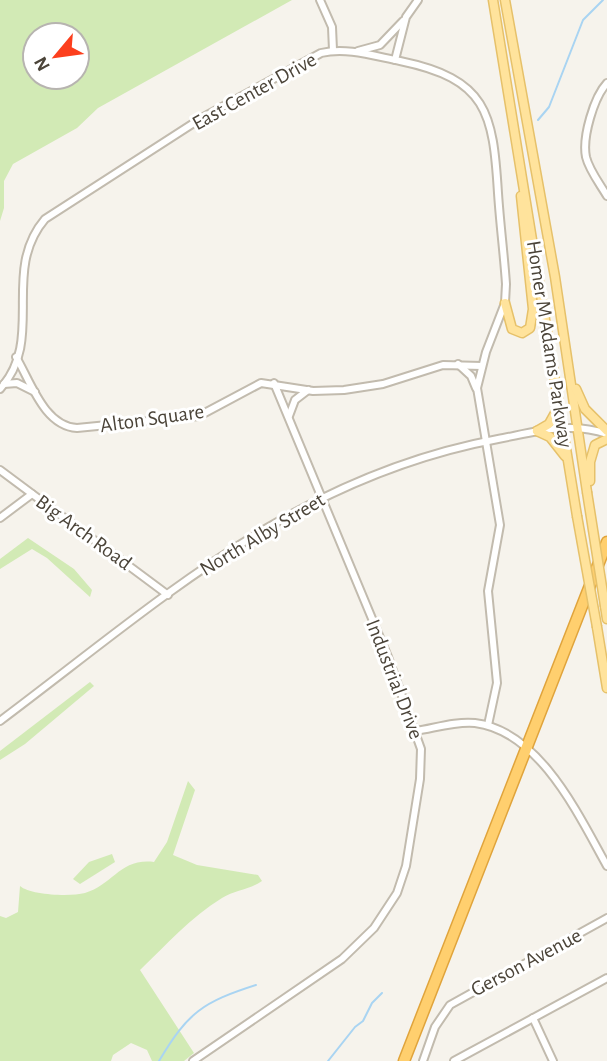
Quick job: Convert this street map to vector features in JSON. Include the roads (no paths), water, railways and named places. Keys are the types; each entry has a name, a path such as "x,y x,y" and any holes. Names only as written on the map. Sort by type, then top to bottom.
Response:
{"highway":[{"path":"404,1061 607,542"}],"main road":[{"name":"Homer M Adams Parkway","path":"505,1 570,373 607,619"},
{"name":"Homer M Adams Parkway","path":"492,2 506,72 607,688"},
{"path":"505,303 512,329 519,333 527,331 533,323 533,309 506,72"},
{"path":"570,373 585,409 607,435 591,452 591,516"},
{"path":"560,403 556,415 537,431 550,437 561,448 569,463"}],"street":[{"path":"320,0 332,27 333,50"},
{"path":"354,52 386,41 418,0"},
{"path":"395,60 406,17"},
{"name":"East Center Drive","path":"2,387 16,357 16,261 24,242 38,225 223,106 306,59 333,50 354,52 447,74 477,98 487,115 495,158 505,303 482,366 478,394 500,534 488,591 497,683 488,725"},
{"path":"607,83 600,93 585,147 587,161 607,196"},
{"name":"Alton Square","path":"16,357 55,422 77,428 199,415 255,385 274,383 308,390 376,386 456,363 482,366"},
{"path":"456,363 471,376 478,394"},
{"name":"Industrial Drive","path":"193,1061 342,959 383,917 397,893 410,851 422,755 416,731 384,645 274,383"},
{"path":"2,387 24,385 36,392"},
{"path":"288,418 295,400 308,390"},
{"name":"North Alby Street","path":"0,721 240,543 320,496 400,464 486,441 564,427 607,435"},
{"name":"Big Arch Road","path":"0,470 168,595"},
{"path":"0,518 32,494"},
{"path":"416,731 461,723 488,725 504,733 526,750 562,787 607,866"},
{"name":"Gerson Avenue","path":"423,1061 435,1027 446,1008 607,918"},
{"path":"454,1061 607,978"},
{"path":"534,1018 553,1061"}],"waterway":[{"path":"538,120 549,107 583,20 603,0"},
{"path":"159,1061 179,1031 198,1011 223,997 256,985"},
{"path":"328,1061 363,1021 372,1003 382,993"}]}
